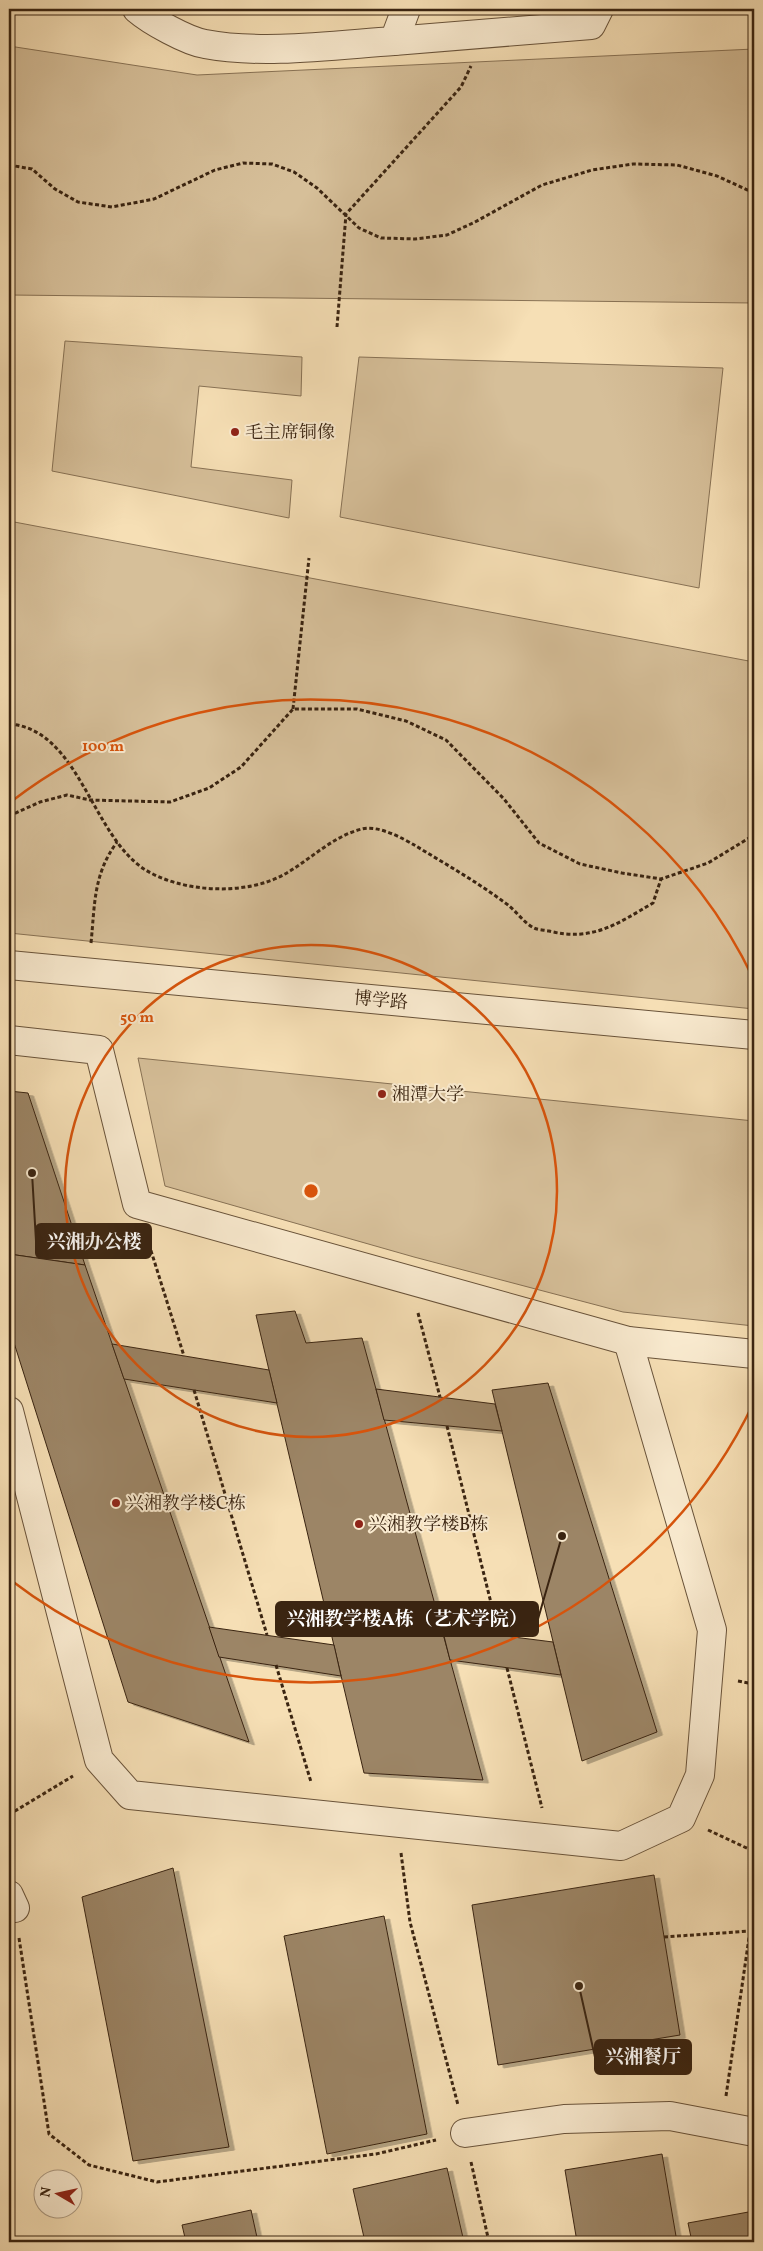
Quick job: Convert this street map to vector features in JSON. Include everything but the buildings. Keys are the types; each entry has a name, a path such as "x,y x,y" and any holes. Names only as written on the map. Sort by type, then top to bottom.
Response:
{"street":[{"path":"137,9 169,30 204,44 264,48 487,34 595,17"},
{"path":"394,41 406,9"},
{"name":"博学路","path":"9,965 754,1035"},
{"path":"9,1040 99,1050 137,1204 628,1341 754,1354"},
{"path":"9,1410 100,1760 130,1795 621,1846 681,1818 700,1775 712,1630 628,1341"},
{"path":"465,2133 564,2119 670,2116 754,2132"}],"path":[{"path":"337,327 346,214 461,87 487,34"},
{"path":"9,165 32,169 55,189 78,202 112,207 154,199 224,168 243,163 272,164 294,172 346,214 359,228 381,238 415,239 447,236 542,184 592,170 633,164 677,165 717,176 754,193"},
{"path":"9,816 40,802 67,795 90,800 170,802 209,788 241,767 293,709 308,558"},
{"path":"293,709 357,709 406,721 446,740 504,799 540,843 580,864 622,873 661,878 708,863 754,835"},
{"path":"9,724 19,725 50,740 72,769 122,850 144,869 169,881 197,889 252,886 284,875 338,838 364,828 396,834 508,905 533,928 564,935 595,933 653,903 661,878"},
{"path":"88,973 97,884 104,859 116,842"},
{"path":"137,1204 184,1356"},
{"path":"410,1281 440,1397"},
{"path":"194,1390 267,1635"},
{"path":"447,1426 499,1635"},
{"path":"276,1666 320,1815"},
{"path":"508,1668 550,1839"},
{"path":"100,1760 10,1814 12,1901 49,2134 89,2165 157,2182 376,2154 465,2133"},
{"path":"681,1818 753,1851 750,1931 722,2126"},
{"path":"396,1823 410,1922 465,2133 489,2242"},
{"path":"664,1936 750,1931"}],"shaded area":[{"path":"9,46 197,75 754,49 754,303 9,295"},
{"path":"65,341 302,357 301,396 199,386 191,467 292,480 289,518 52,471"},
{"path":"359,357 723,368 699,588 340,517"},
{"path":"9,521 754,662 754,1009 9,933"},
{"path":"138,1058 754,1121 754,1326 623,1312 414,1257 165,1186"}],"place":[{"name":"毛主席铜像","path":"235,432"},
{"name":"湘潭大学","path":"382,1094"},
{"name":"兴湘办公楼","path":"32,1173"},
{"name":"兴湘教学楼C栋","path":"116,1503"},
{"name":"兴湘教学楼B栋","path":"359,1524"},
{"name":"兴湘教学楼A栋（艺术学院）","path":"562,1536"},
{"name":"兴湘餐厅","path":"579,1986"}]}
